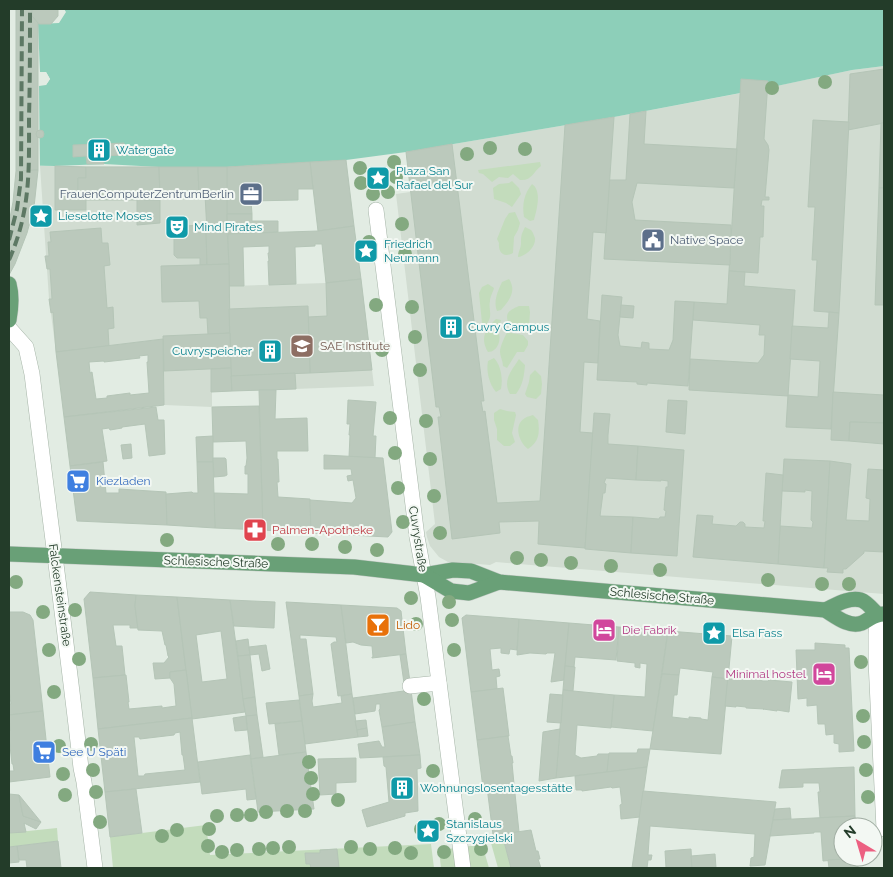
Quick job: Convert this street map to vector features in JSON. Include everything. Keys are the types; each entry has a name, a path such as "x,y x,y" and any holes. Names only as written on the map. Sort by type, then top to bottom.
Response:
{"main road":[{"path":"9,284 11,302 9,320"},
{"name":"Schlesische Straße","path":"9,554 354,567 424,575 452,570 471,571 499,582 825,610 845,623 860,624 881,614"},
{"name":"Schlesische Straße","path":"424,575 455,592 470,592 499,582"},
{"name":"Schlesische Straße","path":"825,610 848,600 855,600 862,601 881,614"}],"street":[{"name":"Cuvrystraße","path":"376,210 417,537 428,597 463,868"},
{"name":"Falckensteinstraße","path":"9,328 26,347 32,374 94,868"},
{"path":"881,614 876,634 876,661 884,829"},
{"path":"410,686 439,683"}],"shaded area":[{"path":"64,9 884,9 884,66 852,70 614,117 406,152 346,160 227,167 159,167 104,164 9,165 9,137 39,136 39,131 9,85 46,85 50,79 46,72 9,72 9,23 58,23 65,12"},
{"path":"884,66 884,594 496,562 490,565 448,562 439,557 430,546 426,532 435,524 396,194 410,192 406,152 614,117 852,70"},
{"path":"540,162 541,166 530,178 524,180 520,180 513,174 508,178 499,177 492,182 479,173 478,170"},
{"path":"40,166 227,167 229,286 326,283 361,279 374,386 212,392 212,407 164,405 163,339 56,352 49,299"},
{"path":"512,181 519,188 521,194 512,207 494,199 493,188 499,184"},
{"path":"532,184 537,191 538,200 534,220 530,221 524,217 523,208 525,195"},
{"path":"515,212 520,223 514,237 513,253 504,255 501,252 497,239 509,213"},
{"path":"525,227 532,231 535,241 530,250 518,257 518,253"},
{"path":"509,279 512,288 511,296 501,310 497,311 496,300 498,292 502,282"},
{"path":"488,284 494,288 490,299 490,318 486,325 482,323 479,293 482,287"},
{"path":"519,306 529,306 529,326 525,328 511,327 507,320 509,312"},
{"path":"496,319 501,320 498,331 499,341 494,350 488,352 484,338 489,327"},
{"path":"508,331 523,335 528,341 528,345 524,352 517,352 507,368 503,366 500,352"},
{"path":"494,358 500,368 502,377 501,389 496,392 490,381 487,369 488,361"},
{"path":"519,359 525,365 523,380 516,394 510,394 507,380"},
{"path":"535,370 541,376 542,384 541,394 536,399 527,397 525,394 530,375"},
{"path":"500,409 515,412 516,415 512,433 515,442 510,446 504,446 497,440 494,413"},
{"path":"533,415 538,420 539,433 537,440 528,449 520,438 518,429 521,421"},
{"path":"206,825 210,855 431,844 434,868 113,868 110,837"},
{"path":"57,828 58,841 9,847 9,833"},
{"path":"502,834 511,868 498,868 489,836"},
{"path":"482,844 489,868 467,868 464,847"},
{"path":"456,848 458,868 441,868 439,850"}],"pier":[{"path":"61,9 64,9 66,12 59,23 38,24 40,72 46,72 50,79 46,85 39,86 40,169 9,168 9,134 37,134 9,133 9,83 39,84 45,83 47,79 45,75 9,75 9,21 57,20 63,12"}],"building":[{"path":"16,9 38,9 38,170 16,171"},
{"path":"32,9 58,9 58,16 51,24 39,24 32,16"},
{"path":"884,69 884,123 848,130 850,74"},
{"path":"741,79 768,81 764,139 769,150 765,197 769,197 769,200 762,200 761,206 764,206 763,237 760,237 758,273 729,271"},
{"path":"646,111 644,144 737,149 734,188 637,183 632,202 635,220 731,225 730,265 604,259 609,180 626,180 630,114"},
{"name":"Cuvry Campus","path":"614,117 606,233 593,232 587,319 600,321 598,363 584,362 580,432 593,433 585,548 538,544 539,521 499,522 500,533 452,539 438,417 441,417 439,407 436,407 406,152 452,144 484,401 481,401 483,412 485,411 497,503 540,501 565,125"},
{"path":"813,120 849,122 839,313 814,311 817,260 812,260 815,207 808,207"},
{"path":"881,123 884,123 884,188 879,188"},
{"path":"40,130 44,134 40,138 36,134"},
{"name":"Watergate","path":"124,143 124,155 103,156 104,164 87,164 86,156 73,157 73,145"},
{"path":"346,160 354,226 318,231 310,162"},
{"path":"310,162 313,189 298,189 298,200 251,201 252,214 227,214 227,167"},
{"path":"55,166 86,167 86,178 78,178 78,195 144,194 144,200 160,200 160,223 137,225 137,200 86,200 86,210 55,210"},
{"path":"86,167 159,167 160,200 144,200 144,194 78,195 78,178 86,178"},
{"path":"159,167 198,167 199,195 160,194"},
{"path":"198,167 227,167 227,230 207,231 205,195 199,195"},
{"path":"38,170 34,207 27,233 9,275 9,223 16,171"},
{"path":"879,188 884,188 884,305 875,305"},
{"path":"227,214 252,214 252,221 278,221 278,232 228,234"},
{"path":"198,225 198,227 207,227 207,265 200,265 200,258 177,258 174,255 175,227"},
{"path":"354,226 361,279 326,283 322,244 315,244 315,246 295,247 296,284 269,285 269,246 243,247 244,286 229,286 228,234 318,231"},
{"path":"101,228 102,243 108,243 110,265 104,266 107,308 113,307 114,328 108,329 109,346 56,352 53,312 51,313 49,299 52,299 50,269 47,269 45,256 49,256 48,242 51,242 50,232"},
{"path":"227,230 229,264 207,265 206,231"},
{"path":"229,264 230,333 208,335 207,318 200,318 199,301 162,302 161,266"},
{"path":"729,271 745,272 744,286 795,290 788,396 689,390 690,359 758,363 764,355 765,335 759,335 760,325 693,320 694,302 727,304"},
{"path":"361,279 372,370 310,373 308,317 327,316 326,283"},
{"path":"602,295 622,297 618,335 620,346 641,348 642,342 649,343 649,349 669,350 673,340 675,301 694,302 688,386 647,383 647,385 637,384 637,382 597,380"},
{"path":"621,305 634,306 633,318 620,317"},
{"name":"Cuvryspeicher","path":"308,306 310,373 231,376 229,309"},
{"path":"829,312 839,313 831,429 786,427 788,395 818,397 820,361 790,359 792,326 828,328"},
{"path":"230,333 231,368 164,371 163,336"},
{"path":"163,339 164,405 64,417 56,352","holes":["148,355 149,393 130,395 130,393 96,399 89,362 140,358 139,356"]},
{"path":"231,368 232,391 211,392 211,369"},
{"path":"295,373 296,389 232,391 231,376"},
{"path":"259,390 276,390 275,419 307,418 308,451 277,451 279,482 277,482 278,497 310,499 311,533 263,530"},
{"path":"833,392 884,395 884,423 850,422 849,441 831,440"},
{"path":"348,400 376,402 373,436 376,436 375,458 349,457 350,424 347,424"},
{"path":"668,400 687,401 685,434 666,432"},
{"path":"259,406 263,530 215,528 214,493 248,494 248,474 245,474 247,458 246,441 213,442 212,407"},
{"path":"156,407 158,420 164,420 165,454 149,456 145,424 110,430 109,428 102,429 107,461 70,466 64,417"},
{"path":"594,413 610,414 608,444 638,446 636,480 606,478 600,516 633,517 631,553 585,549"},
{"path":"850,422 884,423 884,444 849,441"},
{"path":"213,436 213,462 197,462 196,437"},
{"path":"131,444 132,458 123,459 121,445"},
{"path":"638,446 684,450 677,556 631,553 633,517 659,519 660,517 665,517 666,487 668,487 668,481 636,480"},
{"path":"324,455 383,458 392,532 388,537 311,533 310,500 352,503 356,498 353,480 348,481 347,476 352,475 351,469 324,469"},
{"path":"213,458 226,459 227,475 214,477"},
{"path":"784,459 830,461 824,568 778,564 780,526 812,528 813,522 811,520 812,491 782,491"},
{"path":"830,461 851,464 846,520 869,521 870,499 866,498 868,469 884,470 884,552 864,551 846,569 843,569 843,573 827,572 828,568 824,568"},
{"path":"103,462 106,493 119,493 119,489 166,492 167,525 77,521 70,466"},
{"path":"197,462 213,462 215,528 167,525 166,494 198,493"},
{"path":"766,473 783,475 778,564 693,557 697,515 713,516 712,524 736,526 743,522 745,527 764,528"},
{"path":"90,592 136,595 135,606 138,628 130,628 130,625 113,625 116,646 122,646 125,675 93,678 84,599"},
{"path":"136,595 177,597 186,670 170,672 170,678 155,679 153,663 164,663 169,657 162,631 138,630 135,606"},
{"path":"177,597 230,600 245,712 192,719","holes":["221,631 227,679 202,682 196,635"]},
{"path":"230,600 275,602 274,628 234,626"},
{"path":"286,602 341,605 352,694 338,696 331,644 337,642 336,637 300,635 300,639 306,639 313,694 299,696"},
{"path":"341,605 397,608 401,611 406,654 372,658 372,646 353,642 346,643"},
{"path":"9,612 23,612 30,615 33,620 43,711 9,715 9,704 11,704 9,690"},
{"path":"466,615 519,619 517,650 510,649 509,654 501,653 501,648 490,649 492,670 499,669 500,676 496,677 497,689 471,692 462,618"},
{"path":"519,619 569,623 564,680 551,682 555,653 517,655"},
{"path":"569,623 619,627 616,660 575,657 574,667 565,666"},
{"path":"619,627 668,631 653,731 611,727 614,695 645,697 647,664 640,663 640,668 635,667 635,663 617,661"},
{"path":"668,631 732,636 728,679 712,677 713,672 680,668 679,675 662,674"},
{"path":"248,639 250,655 238,656 236,641"},
{"name":"Minimal hostel","path":"815,643 845,645 845,648 849,648 854,751 839,752 839,744 834,743 834,734 826,735 825,724 818,724 817,705 807,706 807,698 798,699 796,650 815,650"},
{"path":"266,645 270,669 262,671 259,654 250,655 249,647"},
{"path":"406,654 410,682 404,683 400,655"},
{"path":"250,655 255,697 243,699 238,656"},
{"path":"565,666 575,667 573,691 563,690"},
{"path":"186,670 192,718 98,729 93,678 126,675 129,709 162,706 162,708 176,706 174,684 170,678 170,672"},
{"path":"662,674 679,675 677,695 674,695 672,717 689,719 689,717 708,720 712,677 728,679 721,754 650,749"},
{"path":"728,676 763,681 792,682 789,712 725,706"},
{"path":"503,688 509,736 477,740 471,692"},
{"path":"411,690 415,722 382,727 379,710 380,704 376,704 375,711 355,714 353,698"},
{"path":"563,690 614,695 611,728 577,725 575,755 581,758 597,756 598,754 609,754 607,772 556,778"},
{"path":"313,694 313,707 342,703 341,696 352,694 358,737 305,744 299,696"},
{"path":"550,694 563,695 561,723 547,722"},
{"path":"255,697 257,715 246,716 243,699"},
{"path":"299,700 302,721 269,724 266,703"},
{"path":"43,711 50,777 9,782 9,771 14,771 9,737 9,715"},
{"path":"257,715 263,757 251,759 246,716"},
{"path":"246,716 247,730 235,731 233,718"},
{"path":"192,718 200,782 105,792 98,729","holes":["180,732 185,770 138,776 134,737 139,737 140,739 174,735"]},
{"path":"366,720 367,728 357,730 355,721"},
{"path":"302,721 306,752 279,755 275,724"},
{"path":"415,722 420,755 360,758 358,744 379,741 382,747 385,747 382,727"},
{"path":"367,728 368,736 358,737 357,730"},
{"path":"560,729 556,778 539,781 543,732"},
{"path":"508,736 513,763 514,784 483,788 477,740"},
{"path":"638,749 650,749 647,767 607,772 609,753 637,753"},
{"path":"306,752 314,809 258,812 251,759"},
{"path":"250,755 256,799 247,800 246,789 202,794 198,762"},
{"name":"Wohnungslosentagesstätte","path":"420,755 421,768 417,769 418,811 405,813 405,816 367,827 362,810 389,802 386,767 384,766 383,757"},
{"path":"356,758 356,782 336,783 336,794 320,795 318,759"},
{"path":"647,767 640,817 621,819 620,787 576,790 575,776"},
{"path":"854,767 855,816 820,818 819,783 803,783 803,787 779,788 782,770"},
{"path":"514,784 519,832 493,835 487,787"},
{"path":"136,789 142,833 110,837 105,792"},
{"path":"643,791 776,802 765,865 750,866 751,858 754,857 755,834 650,826 648,855 652,855 651,860 648,860 647,868 632,868"},
{"path":"9,794 19,795 23,816 41,822 36,829 24,823 26,832 9,833"},
{"path":"19,795 41,822 23,816"},
{"path":"790,808 791,819 773,820 775,809"},
{"path":"833,817 833,860 823,861 821,832 770,836 773,820"},
{"path":"531,830 541,868 511,868 502,834"},
{"path":"58,841 61,868 27,868 26,860 19,860 17,846"},
{"path":"17,846 19,862 9,863 9,847"},
{"path":"337,849 339,868 311,868 310,864 306,864 305,853 320,853 320,850"},
{"path":"691,849 692,868 666,868 665,851"},
{"path":"715,854 716,868 692,868 691,856"},
{"path":"828,860 833,860 833,867 858,868 829,868"}],"railway":[{"path":"9,240 17,209 21,179 22,9"},
{"path":"9,260 21,224 27,189 30,9"}],"place":[{"name":"Watergate","path":"99,150"},
{"name":"Plaza San Rafael del Sur","path":"378,178"},
{"name":"FrauenComputerZentrumBerlin","path":"251,194"},
{"name":"Lieselotte Moses","path":"41,216"},
{"name":"Mind Pirates","path":"177,227"},
{"name":"Native Space","path":"653,240"},
{"name":"Friedrich Neumann","path":"366,251"},
{"name":"Cuvry Campus","path":"451,327"},
{"name":"SAE Institute","path":"302,346"},
{"name":"Cuvryspeicher","path":"270,351"},
{"name":"Kiezladen","path":"78,481"},
{"name":"Palmen-Apotheke","path":"255,530"},
{"name":"Lido","path":"378,625"},
{"name":"Die Fabrik","path":"604,630"},
{"name":"Elsa Fass","path":"714,633"},
{"name":"Minimal hostel","path":"824,674"},
{"name":"See U Späti","path":"44,752"},
{"name":"Wohnungslosentagesstätte","path":"402,788"},
{"name":"Stanislaus Szczygielski","path":"428,831"}]}
